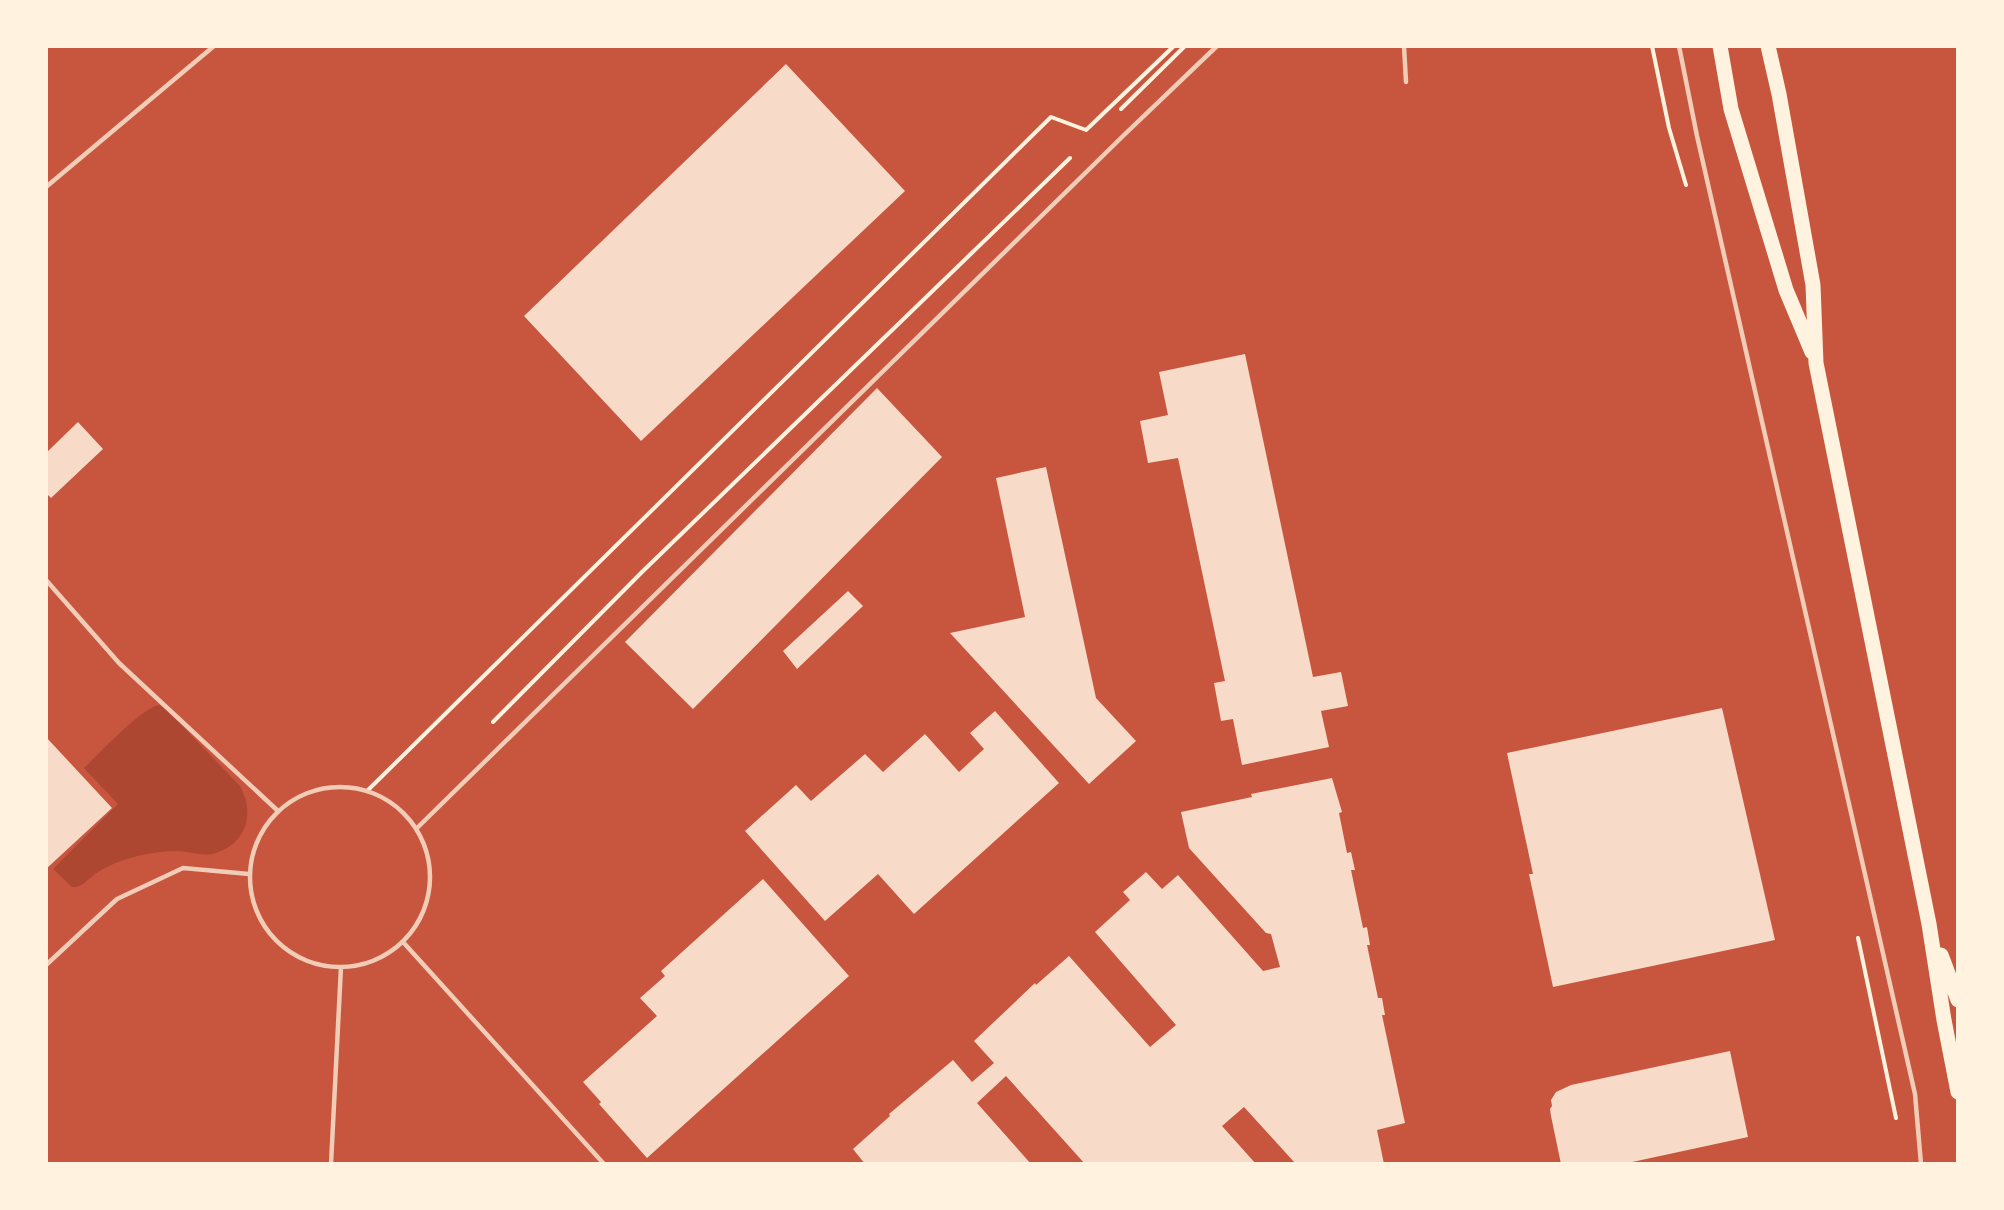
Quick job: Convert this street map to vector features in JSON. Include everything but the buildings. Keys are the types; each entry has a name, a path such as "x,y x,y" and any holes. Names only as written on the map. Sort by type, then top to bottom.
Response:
{"main road":[{"path":"1720,46 1731,109 1786,290 1816,363"},
{"path":"1768,46 1779,94 1813,285 1816,363 1929,924 1958,1092"},
{"path":"1929,924 1958,1000"}],"lane":[{"path":"46,187 214,46"},
{"path":"416,829 1217,46"},
{"path":"1404,46 1406,82"},
{"path":"1679,46 1700,148 1915,1094 1921,1164"},
{"path":"46,580 119,663 278,811"},
{"path":"331,786 353,787 367,791 377,794 403,812 421,836 429,862 430,888 421,916 403,942 370,962 341,967 307,961 283,948 264,926 252,899 249,874 255,844 278,811 305,793 331,786"},
{"path":"46,965 117,898 183,868 249,874"},
{"path":"403,942 604,1164"},
{"path":"331,1164 341,967"}],"path":[{"path":"367,791 1051,117 1086,130 1174,46"},
{"path":"1117,112 1185,46"},
{"path":"493,722 643,571 1075,153"}],"shaded area":[{"path":"160,705 240,786 247,806 245,826 241,835 227,848 216,853 172,851 151,853 120,861 95,874 82,885 72,887 53,869 118,804 84,768 132,722 152,707"}]}
